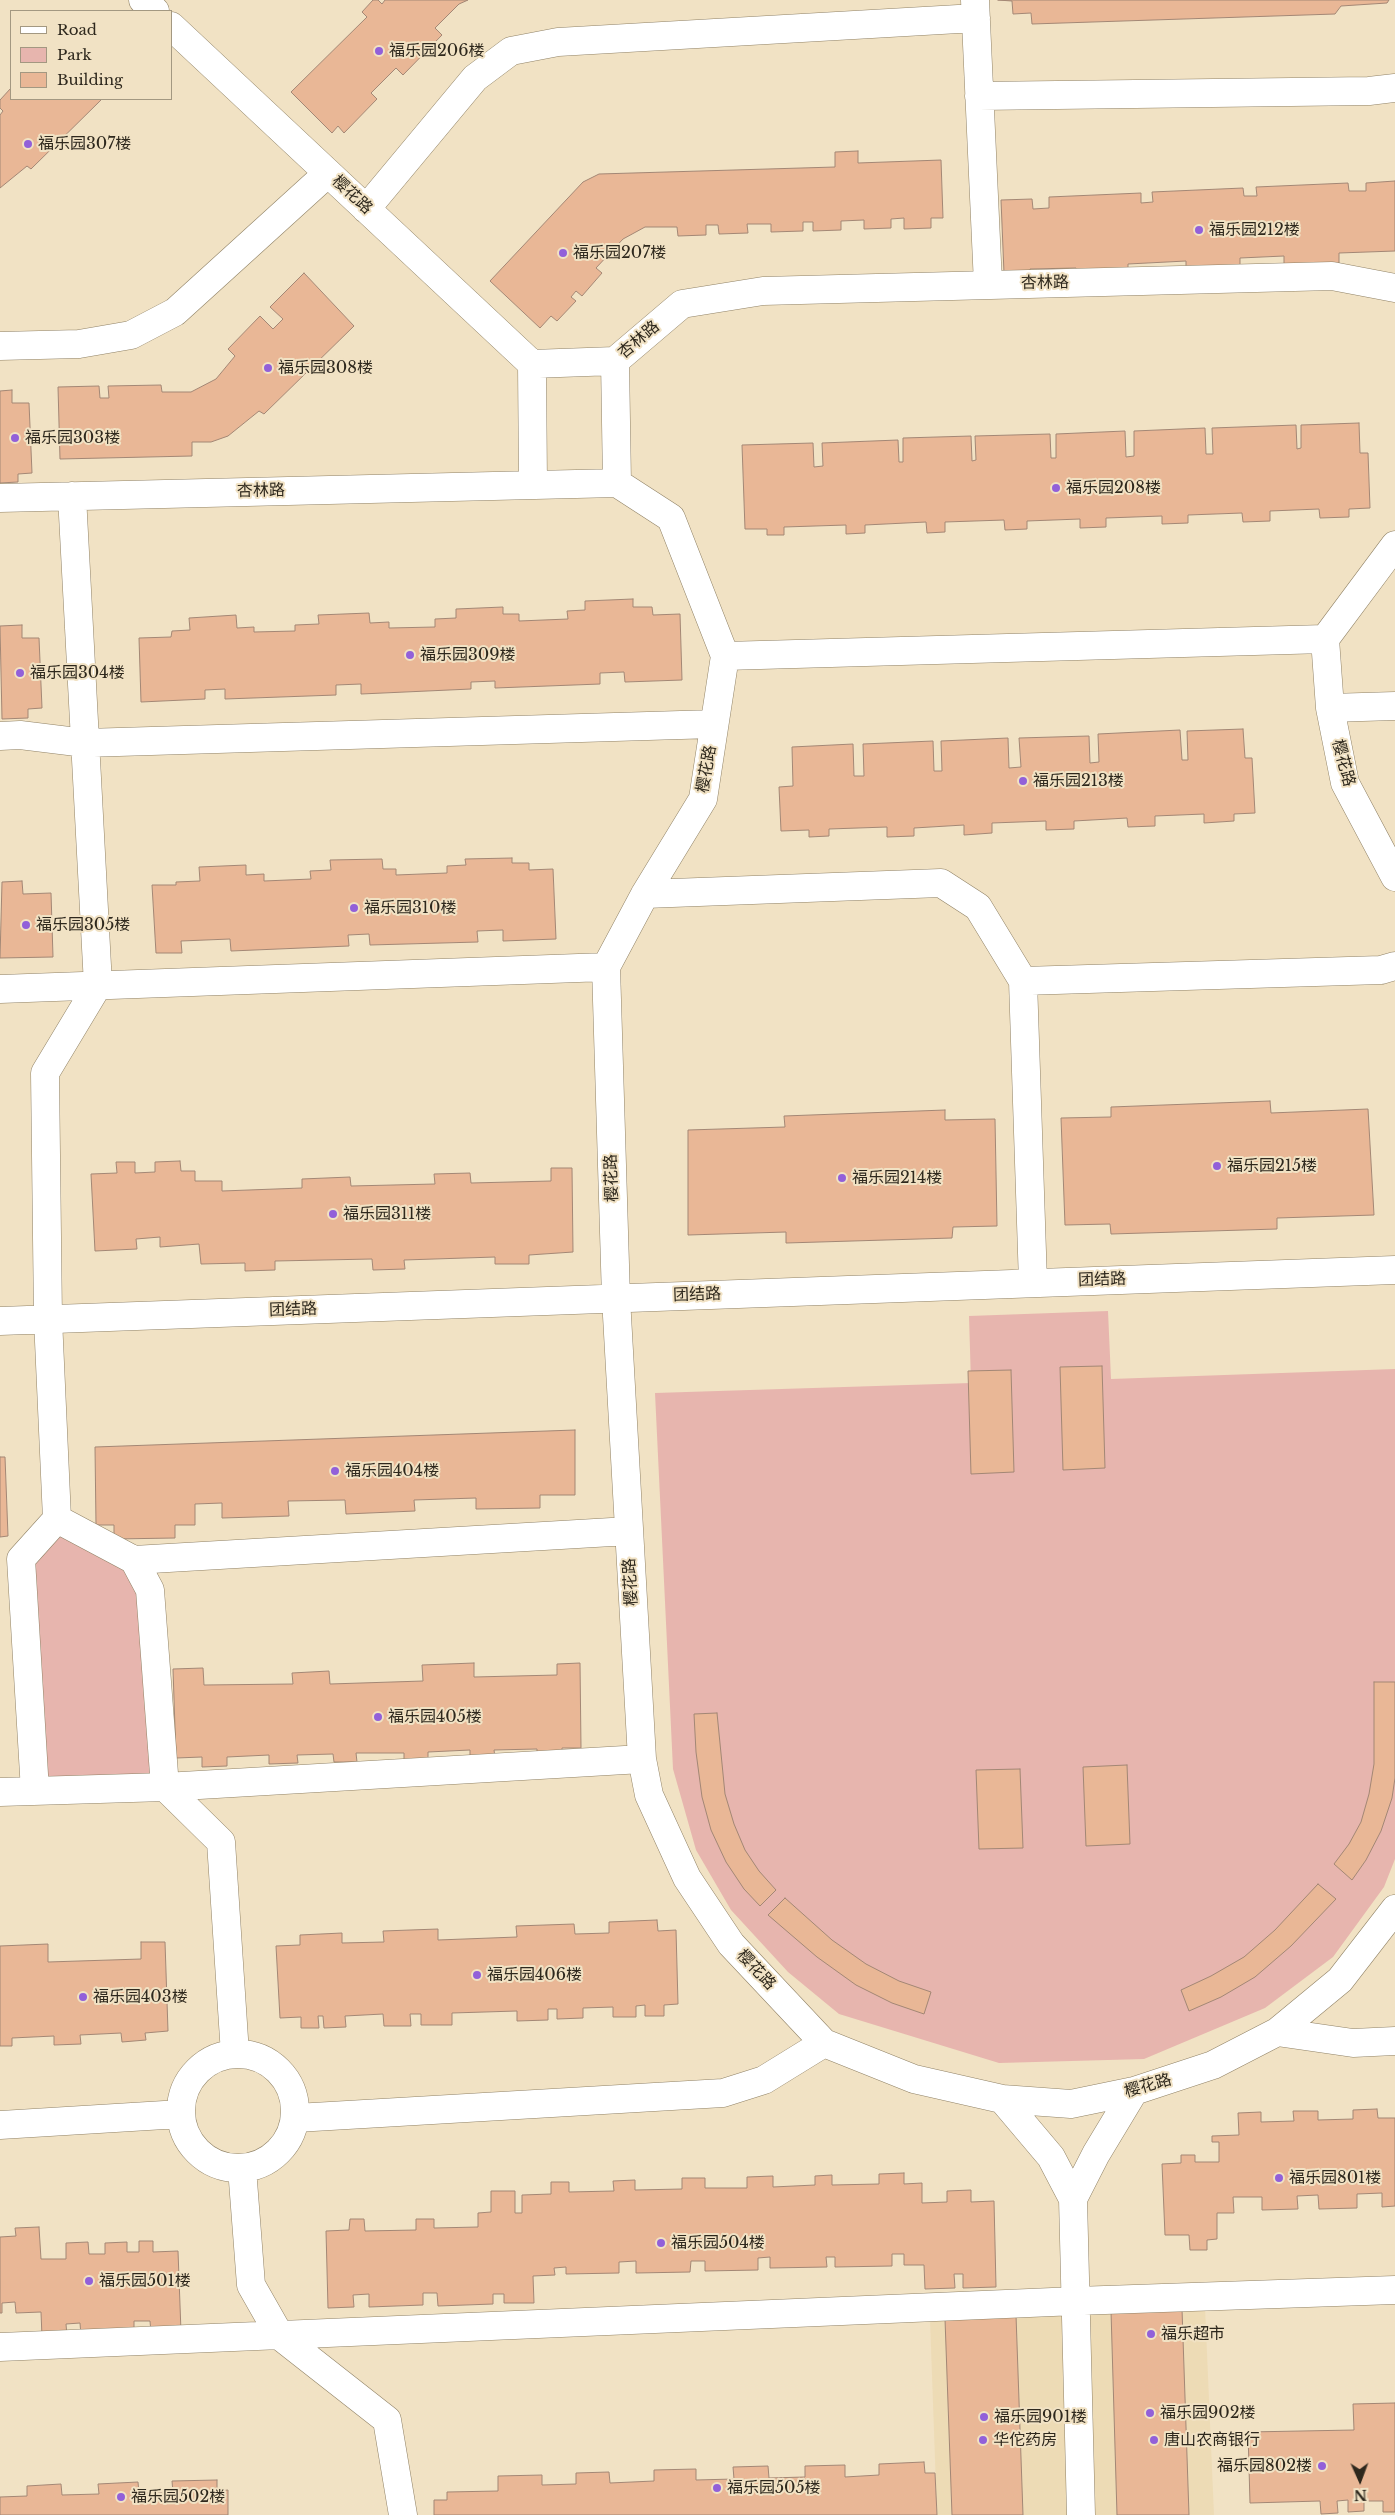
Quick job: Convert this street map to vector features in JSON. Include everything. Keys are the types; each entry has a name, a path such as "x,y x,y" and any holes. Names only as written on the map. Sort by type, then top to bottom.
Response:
{"street":[{"path":"143,0 154,10"},
{"path":"366,209 475,78 511,51 558,42 976,9 988,284"},
{"name":"樱花路","path":"172,27 532,364"},
{"path":"979,96 1369,91 1395,88"},
{"path":"0,346 79,344 131,335 175,312 328,173"},
{"name":"杏林路","path":"0,498 617,483 615,360 682,304 763,291 1332,276 1395,288"},
{"path":"533,485 532,364 615,360"},
{"path":"617,483 671,518 725,656 1326,639 1395,545"},
{"path":"57,1519 48,1319 45,1073 98,985 72,496"},
{"name":"樱花路","path":"1326,639 1330,708 1345,783 1395,877"},
{"name":"樱花路","path":"725,656 703,799 644,894 606,967 616,1298 642,1760 648,1796 687,1878 731,1944 824,2043 914,2079 1002,2099 1071,2104 1134,2091 1212,2065 1277,2032 1340,1980 1395,1909"},
{"path":"1330,708 1395,706"},
{"path":"0,736 20,735 85,743 714,724"},
{"path":"644,894 940,883 978,907 1023,981 1033,1283"},
{"path":"1023,981 1381,970 1395,966"},
{"path":"0,989 606,967"},
{"name":"团结路","path":"0,1321 1395,1270"},
{"path":"36,1791 10,1560 57,1519"},
{"path":"57,1519 134,1560 629,1531"},
{"path":"134,1560 150,1590 165,1787 221,1842 236,2054"},
{"path":"0,1792 165,1787 642,1760"},
{"path":"1277,2032 1353,2043 1395,2041"},
{"path":"296,2118 724,2093 764,2080 824,2043"},
{"path":"236,2054 255,2056 273,2065 286,2080 294,2098 296,2118 290,2137 278,2152 261,2164 242,2168 224,2167 207,2159 194,2147 185,2132 181,2114 182,2096 190,2080 202,2066 218,2057 236,2054"},
{"path":"1081,2515 1074,2199 1096,2154 1134,2091"},
{"path":"1002,2099 1051,2157 1074,2199"},
{"path":"0,2125 181,2114"},
{"path":"242,2168 251,2285 280,2336 388,2420 403,2515"},
{"path":"0,2347 1076,2301 1395,2290"}],"shaded area":[{"path":"1205,2307 1214,2515 937,2515 930,2319"}],"green space":[{"path":"1108,1311 1111,1379 1395,1369 1395,1859 1384,1887 1333,1957 1265,2008 1144,2059 999,2063 839,2014 788,1972 731,1910 696,1850 673,1769 655,1393 971,1383 969,1316"},
{"path":"58,1523 134,1563 163,1784 28,1789 24,1560"}],"building":[{"name":"福乐园206楼","path":"373,0 378,0 382,4 385,0 468,0 459,4 435,28 442,35 403,75 396,68 371,93 377,99 344,133 338,126 332,133 291,92 367,17 362,12"},
{"path":"998,0 1389,0 1387,3 1341,6 1335,14 1032,24 1031,13 1013,14 1012,1"},
{"name":"福乐园307楼","path":"10,89 10,100 101,100 31,169 27,166 0,188 0,115 3,111 0,108 0,100"},
{"name":"福乐园207楼","path":"858,151 858,163 941,160 943,218 931,218 931,228 904,229 904,218 891,219 891,228 864,229 864,220 841,221 841,230 813,231 813,222 803,222 803,231 771,232 771,224 747,224 748,233 719,234 718,225 706,225 706,235 678,236 677,227 645,227 623,239 596,268 602,273 582,296 576,291 571,297 576,301 557,321 551,316 540,328 490,281 583,182 599,174 835,167 835,152"},
{"name":"福乐园212楼","path":"1395,181 1395,251 1339,253 1339,264 1284,267 1284,256 1240,258 1240,270 1186,272 1186,261 1128,264 1128,274 1076,276 1076,268 1030,269 1031,279 1004,273 1001,200 1032,199 1033,209 1049,208 1049,197 1141,193 1141,203 1153,202 1152,192 1243,188 1244,196 1257,196 1256,187 1348,183 1349,191 1366,191 1366,183"},
{"name":"福乐园308楼","path":"304,273 354,326 264,414 259,411 228,436 211,442 192,442 192,456 60,459 58,387 99,386 100,398 109,398 108,386 161,385 162,392 191,392 216,379 235,356 228,349 260,316 273,329 283,319 270,307"},
{"name":"福乐园303楼","path":"12,390 12,403 29,403 32,473 18,474 18,482 0,483 0,391"},
{"name":"福乐园208楼","path":"1359,423 1360,453 1368,453 1370,508 1349,509 1349,517 1320,518 1319,509 1270,511 1270,521 1243,522 1242,513 1188,515 1188,523 1162,524 1162,516 1106,518 1106,527 1080,528 1080,519 1027,521 1027,529 1005,530 1004,520 945,522 945,532 927,533 926,522 865,525 865,533 846,534 846,525 784,527 784,535 767,535 767,529 745,529 742,445 813,443 814,467 823,466 822,443 898,440 899,462 903,462 903,438 971,436 972,461 976,460 975,436 1050,434 1051,458 1056,458 1056,434 1125,431 1126,457 1134,456 1134,431 1205,428 1206,454 1213,454 1212,428 1296,425 1297,449 1301,448 1301,425"},
{"name":"福乐园309楼","path":"633,599 633,607 652,607 653,615 680,614 682,680 625,682 624,672 600,673 600,684 495,688 495,681 471,682 471,689 361,694 361,684 336,685 336,695 225,699 225,689 205,690 205,699 141,702 139,638 171,637 172,631 190,630 189,618 236,615 237,628 254,627 254,632 295,631 295,625 319,624 318,615 369,613 370,623 389,622 389,628 435,627 435,619 456,618 456,609 503,607 503,614 519,614 519,621 568,619 567,611 585,610 585,601"},
{"name":"福乐园304楼","path":"22,625 22,638 39,638 42,708 28,709 28,718 2,719 0,626"},
{"name":"福乐园213楼","path":"1243,729 1245,758 1252,758 1255,813 1234,814 1234,821 1204,823 1204,814 1155,816 1155,826 1128,827 1127,818 1074,821 1074,829 1046,830 1046,821 992,823 992,833 964,835 964,825 914,828 914,836 887,837 887,827 829,829 829,836 809,837 809,830 781,831 779,787 793,786 792,747 853,744 854,776 864,776 863,744 933,741 934,771 942,771 941,741 1008,738 1009,768 1021,767 1019,738 1089,736 1090,763 1099,762 1098,734 1180,730 1182,760 1188,760 1187,731"},
{"name":"福乐园310楼","path":"512,858 512,863 529,863 529,870 553,869 556,939 503,941 503,930 477,931 478,942 370,945 369,934 348,935 349,946 231,951 230,939 181,941 182,953 156,953 152,885 176,885 176,882 200,881 199,867 246,865 246,875 264,874 264,881 311,879 310,871 331,870 330,860 382,859 383,869 396,869 396,875 447,873 447,866 466,865 465,859"},
{"name":"福乐园305楼","path":"22,881 23,894 51,893 53,957 0,958 2,882"},
{"name":"福乐园215楼","path":"1270,1101 1271,1113 1368,1109 1374,1215 1277,1218 1277,1229 1111,1234 1110,1224 1065,1225 1061,1118 1111,1117 1111,1107"},
{"name":"福乐园214楼","path":"945,1110 945,1120 995,1119 997,1226 953,1227 952,1238 786,1243 786,1232 688,1235 688,1130 785,1127 784,1116"},
{"name":"福乐园311楼","path":"180,1161 181,1171 195,1171 195,1181 222,1181 222,1191 302,1188 302,1179 350,1177 351,1186 435,1184 434,1174 470,1173 471,1183 551,1181 551,1168 572,1168 573,1252 529,1255 529,1264 495,1264 495,1257 404,1260 405,1269 373,1270 372,1259 275,1261 275,1270 245,1271 245,1263 201,1264 199,1244 160,1247 160,1237 136,1239 137,1249 95,1251 91,1174 117,1173 116,1162 135,1162 135,1173 155,1172 155,1162"},
{"path":"1102,1366 1105,1468 1063,1470 1060,1367"},
{"path":"1011,1370 1014,1472 971,1474 968,1371"},
{"name":"福乐园404楼","path":"575,1430 575,1495 540,1495 540,1508 476,1509 476,1498 414,1500 415,1511 346,1514 345,1500 288,1501 289,1516 222,1518 222,1503 195,1504 195,1525 175,1525 175,1538 114,1539 114,1525 96,1525 95,1447"},
{"path":"0,1457 5,1457 8,1536 0,1537"},
{"name":"福乐园405楼","path":"474,1663 474,1677 557,1675 557,1664 580,1663 581,1748 562,1748 562,1757 537,1758 537,1749 494,1750 495,1757 470,1758 470,1750 428,1752 428,1760 404,1760 404,1753 356,1753 357,1762 334,1762 333,1754 297,1755 298,1763 269,1764 269,1755 227,1757 227,1766 202,1767 202,1757 176,1758 173,1669 203,1668 204,1685 293,1684 292,1673 329,1671 330,1684 423,1681 422,1665"},
{"path":"1374,1682 1395,1682 1395,1778 1392,1798 1381,1831 1366,1860 1352,1880 1334,1864 1349,1844 1361,1822 1369,1794 1374,1764"},
{"path":"717,1713 725,1794 734,1824 745,1850 759,1871 776,1890 760,1906 744,1889 726,1862 711,1830 702,1797 696,1752 694,1714"},
{"path":"1127,1765 1130,1844 1086,1846 1083,1767"},
{"path":"1020,1769 1023,1848 979,1849 976,1770"},
{"path":"1318,1884 1336,1899 1291,1946 1255,1977 1221,1997 1189,2011 1181,1990 1211,1976 1244,1957 1275,1930"},
{"path":"785,1898 832,1940 866,1964 899,1981 931,1992 924,2014 892,2003 856,1985 817,1957 768,1915"},
{"name":"福乐园406楼","path":"657,1920 658,1931 676,1930 678,2004 664,2005 664,2016 645,2016 645,2005 636,2006 636,2017 613,2017 613,2007 583,2008 583,2018 557,2019 557,2009 548,2009 548,2020 517,2021 517,2011 452,2013 452,2025 421,2025 421,2014 410,2014 411,2026 384,2026 383,2014 345,2016 346,2027 324,2028 323,2016 318,2016 319,2028 301,2028 301,2017 280,2018 276,1946 300,1945 300,1935 342,1933 342,1943 384,1942 383,1931 438,1929 438,1940 517,1937 516,1926 574,1924 575,1934 609,1933 609,1922"},
{"name":"福乐园403楼","path":"141,1942 165,1942 168,2031 145,2033 146,2040 122,2042 121,2033 80,2035 81,2044 54,2045 54,2036 12,2038 12,2046 0,2046 0,1946 48,1944 48,1962 141,1959"},
{"name":"福乐园801楼","path":"1377,2109 1378,2118 1395,2118 1395,2206 1382,2207 1382,2193 1357,2194 1357,2208 1319,2209 1318,2195 1297,2196 1298,2209 1262,2210 1262,2197 1233,2197 1234,2213 1217,2213 1217,2239 1207,2240 1207,2250 1190,2250 1189,2235 1165,2235 1162,2164 1181,2163 1181,2155 1195,2155 1195,2162 1219,2162 1219,2142 1212,2142 1212,2136 1239,2135 1238,2113 1261,2112 1261,2122 1294,2121 1293,2111 1318,2111 1318,2120 1353,2119 1353,2110"},
{"name":"福乐园504楼","path":"904,2173 904,2184 922,2183 922,2203 947,2202 947,2191 971,2190 971,2202 994,2201 996,2287 963,2288 963,2274 954,2274 955,2288 925,2289 924,2265 904,2265 904,2254 892,2254 892,2266 835,2267 835,2257 826,2257 827,2267 770,2268 770,2257 758,2258 758,2270 705,2271 705,2261 691,2261 690,2272 636,2273 636,2261 619,2262 619,2273 566,2274 566,2267 554,2268 555,2275 533,2276 534,2303 504,2303 504,2294 493,2294 493,2304 438,2306 437,2293 423,2293 423,2305 369,2307 369,2294 353,2295 354,2307 328,2308 326,2231 349,2230 350,2219 364,2219 365,2231 416,2230 416,2219 434,2219 434,2228 478,2227 478,2213 491,2212 491,2191 515,2191 515,2213 522,2213 522,2195 551,2194 551,2182 569,2182 569,2192 614,2191 613,2181 635,2180 635,2190 682,2189 682,2178 705,2178 705,2188 747,2188 747,2177 773,2176 773,2187 815,2185 815,2176 832,2175 832,2185 879,2184 879,2174"},
{"name":"福乐园501楼","path":"39,2227 41,2259 66,2259 66,2243 88,2242 89,2254 105,2254 105,2243 127,2242 127,2252 139,2252 139,2241 153,2241 153,2252 178,2251 181,2332 151,2333 150,2321 134,2321 134,2334 81,2336 80,2323 66,2324 67,2336 42,2337 41,2312 16,2313 15,2302 2,2303 2,2313 0,2313 0,2237 16,2236 15,2228"},
{"name":"福乐园902楼","path":"1182,2309 1189,2515 1117,2515 1111,2311"},
{"name":"福乐园901楼","path":"1016,2315 1023,2515 952,2515 945,2319"},
{"name":"福乐园802楼","path":"1395,2403 1395,2512 1383,2512 1383,2501 1364,2501 1364,2511 1348,2512 1348,2500 1337,2501 1338,2513 1321,2514 1320,2501 1250,2503 1248,2432 1354,2430 1353,2404"},
{"name":"福乐园505楼","path":"924,2462 925,2473 935,2473 937,2515 434,2515 434,2500 447,2500 447,2492 498,2491 498,2476 542,2475 542,2485 576,2484 576,2473 609,2472 610,2483 654,2481 654,2470 696,2469 696,2480 734,2479 733,2467 768,2466 769,2478 805,2477 805,2466 845,2465 845,2477 879,2475 879,2464"},
{"name":"福乐园502楼","path":"217,2480 217,2491 228,2490 228,2515 0,2515 0,2497 27,2496 27,2486 61,2484 62,2495 99,2494 98,2484 138,2482 139,2493 173,2493 172,2481"}],"place":[{"name":"福乐园206楼","path":"379,51"},
{"name":"福乐园307楼","path":"28,144"},
{"name":"福乐园212楼","path":"1199,230"},
{"name":"福乐园207楼","path":"563,253"},
{"name":"福乐园308楼","path":"268,368"},
{"name":"福乐园303楼","path":"15,438"},
{"name":"福乐园208楼","path":"1056,488"},
{"name":"福乐园309楼","path":"410,655"},
{"name":"福乐园304楼","path":"20,673"},
{"name":"福乐园213楼","path":"1023,781"},
{"name":"福乐园310楼","path":"354,908"},
{"name":"福乐园305楼","path":"26,925"},
{"name":"福乐园215楼","path":"1217,1166"},
{"name":"福乐园214楼","path":"842,1178"},
{"name":"福乐园311楼","path":"333,1214"},
{"name":"福乐园404楼","path":"335,1471"},
{"name":"福乐园405楼","path":"378,1717"},
{"name":"福乐园406楼","path":"477,1975"},
{"name":"福乐园403楼","path":"83,1997"},
{"name":"福乐园801楼","path":"1279,2178"},
{"name":"福乐园504楼","path":"661,2243"},
{"name":"福乐园501楼","path":"89,2281"},
{"name":"福乐超市","path":"1151,2334"},
{"name":"福乐园902楼","path":"1150,2413"},
{"name":"福乐园901楼","path":"984,2417"},
{"name":"华佗药房","path":"983,2440"},
{"name":"唐山农商银行","path":"1154,2440"},
{"name":"福乐园802楼","path":"1322,2466"},
{"name":"福乐园505楼","path":"717,2488"},
{"name":"福乐园502楼","path":"121,2497"}]}
